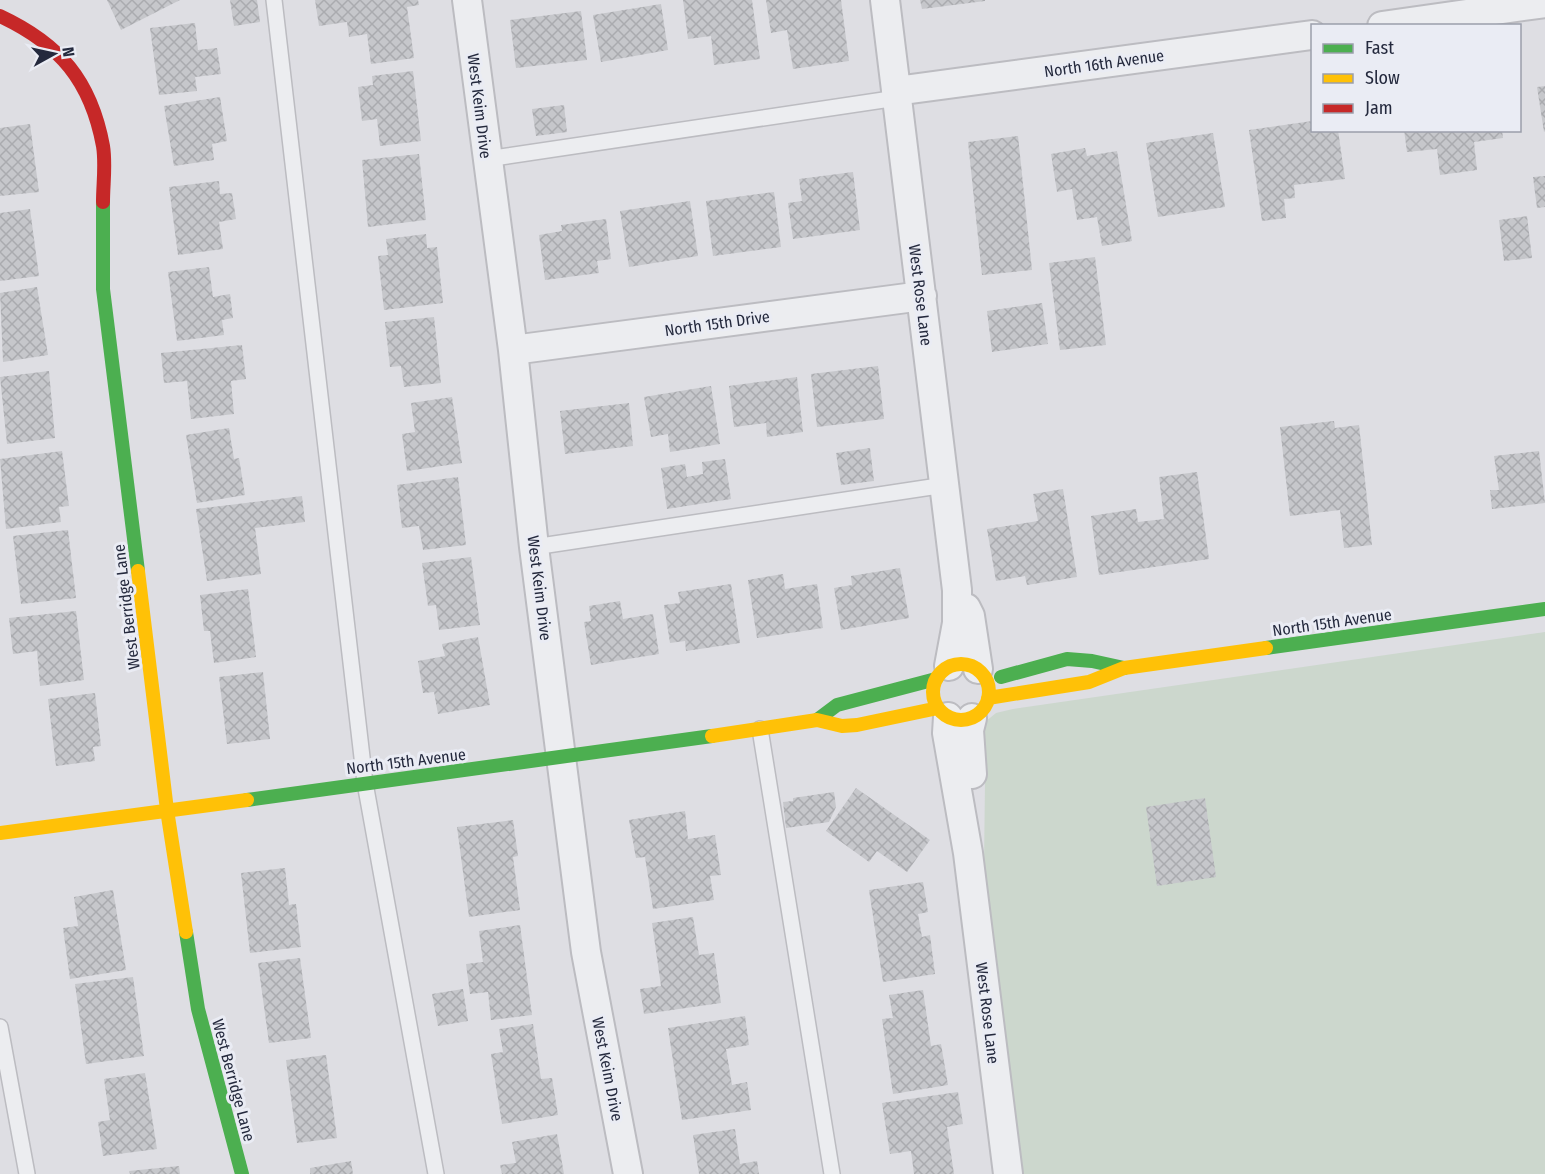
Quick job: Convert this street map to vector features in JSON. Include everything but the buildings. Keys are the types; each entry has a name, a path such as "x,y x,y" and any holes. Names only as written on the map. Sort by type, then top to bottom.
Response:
{"street":[{"name":"West Keim Drive","path":"467,0 513,350 534,547 586,952 628,1174"},
{"name":"West Rose Lane","path":"885,0 957,590 957,623 943,672"},
{"path":"1396,24 1545,3"},
{"name":"West Berridge Lane","path":"0,16 28,29 74,70 89,96 103,148 103,289 167,810 198,1009 242,1174"},
{"name":"North 16th Avenue","path":"897,94 1311,35"},
{"name":"North 15th Drive","path":"513,350 922,296"},
{"name":"West Rose Lane","path":"957,590 970,616 981,673"},
{"name":"North 15th Avenue","path":"0,832 562,758 817,720 843,726 870,722 906,711 962,710 1089,682 1124,668 1545,609"},
{"name":"North 15th Avenue","path":"817,720 837,705 964,664 981,673 1017,675 1058,660 1080,658 1124,668"},
{"path":"943,672 933,694 962,710 988,683 981,673"},
{"name":"West Rose Lane","path":"962,710 947,733 968,853 1008,1174"}],"lane":[{"path":"274,0 365,783 436,1174"},
{"path":"487,159 897,94"},
{"path":"534,547 945,485"},
{"path":"760,729 832,1174"},
{"path":"0,1027 27,1174"}],"shaded area":[{"path":"1545,632 1545,1174 1022,1174 984,865 985,782 978,745 985,722 996,713 1013,709"}],"traffic: fast":[{"path":"103,202 103,289 138,571"},
{"path":"1266,648 1545,609"},
{"path":"1001,677 1067,659 1092,661 1124,668"},
{"path":"817,720 837,705 936,679"},
{"path":"247,800 712,736"},
{"path":"186,932 198,1009 242,1174"}],"traffic: slow":[{"path":"138,571 167,810 186,932"},
{"path":"988,698 1089,682 1124,668 1266,648"},
{"path":"956,664 966,664 981,672 987,681 989,692 987,703 981,712 966,720 956,720 945,715 938,708 933,697 933,687 938,676 945,669 956,664"},
{"path":"712,736 817,720 842,726 857,725 938,708"},
{"path":"0,833 247,800"}],"traffic: jam":[{"path":"0,16 40,39 56,52 81,84 98,123 103,146 103,202"}]}
